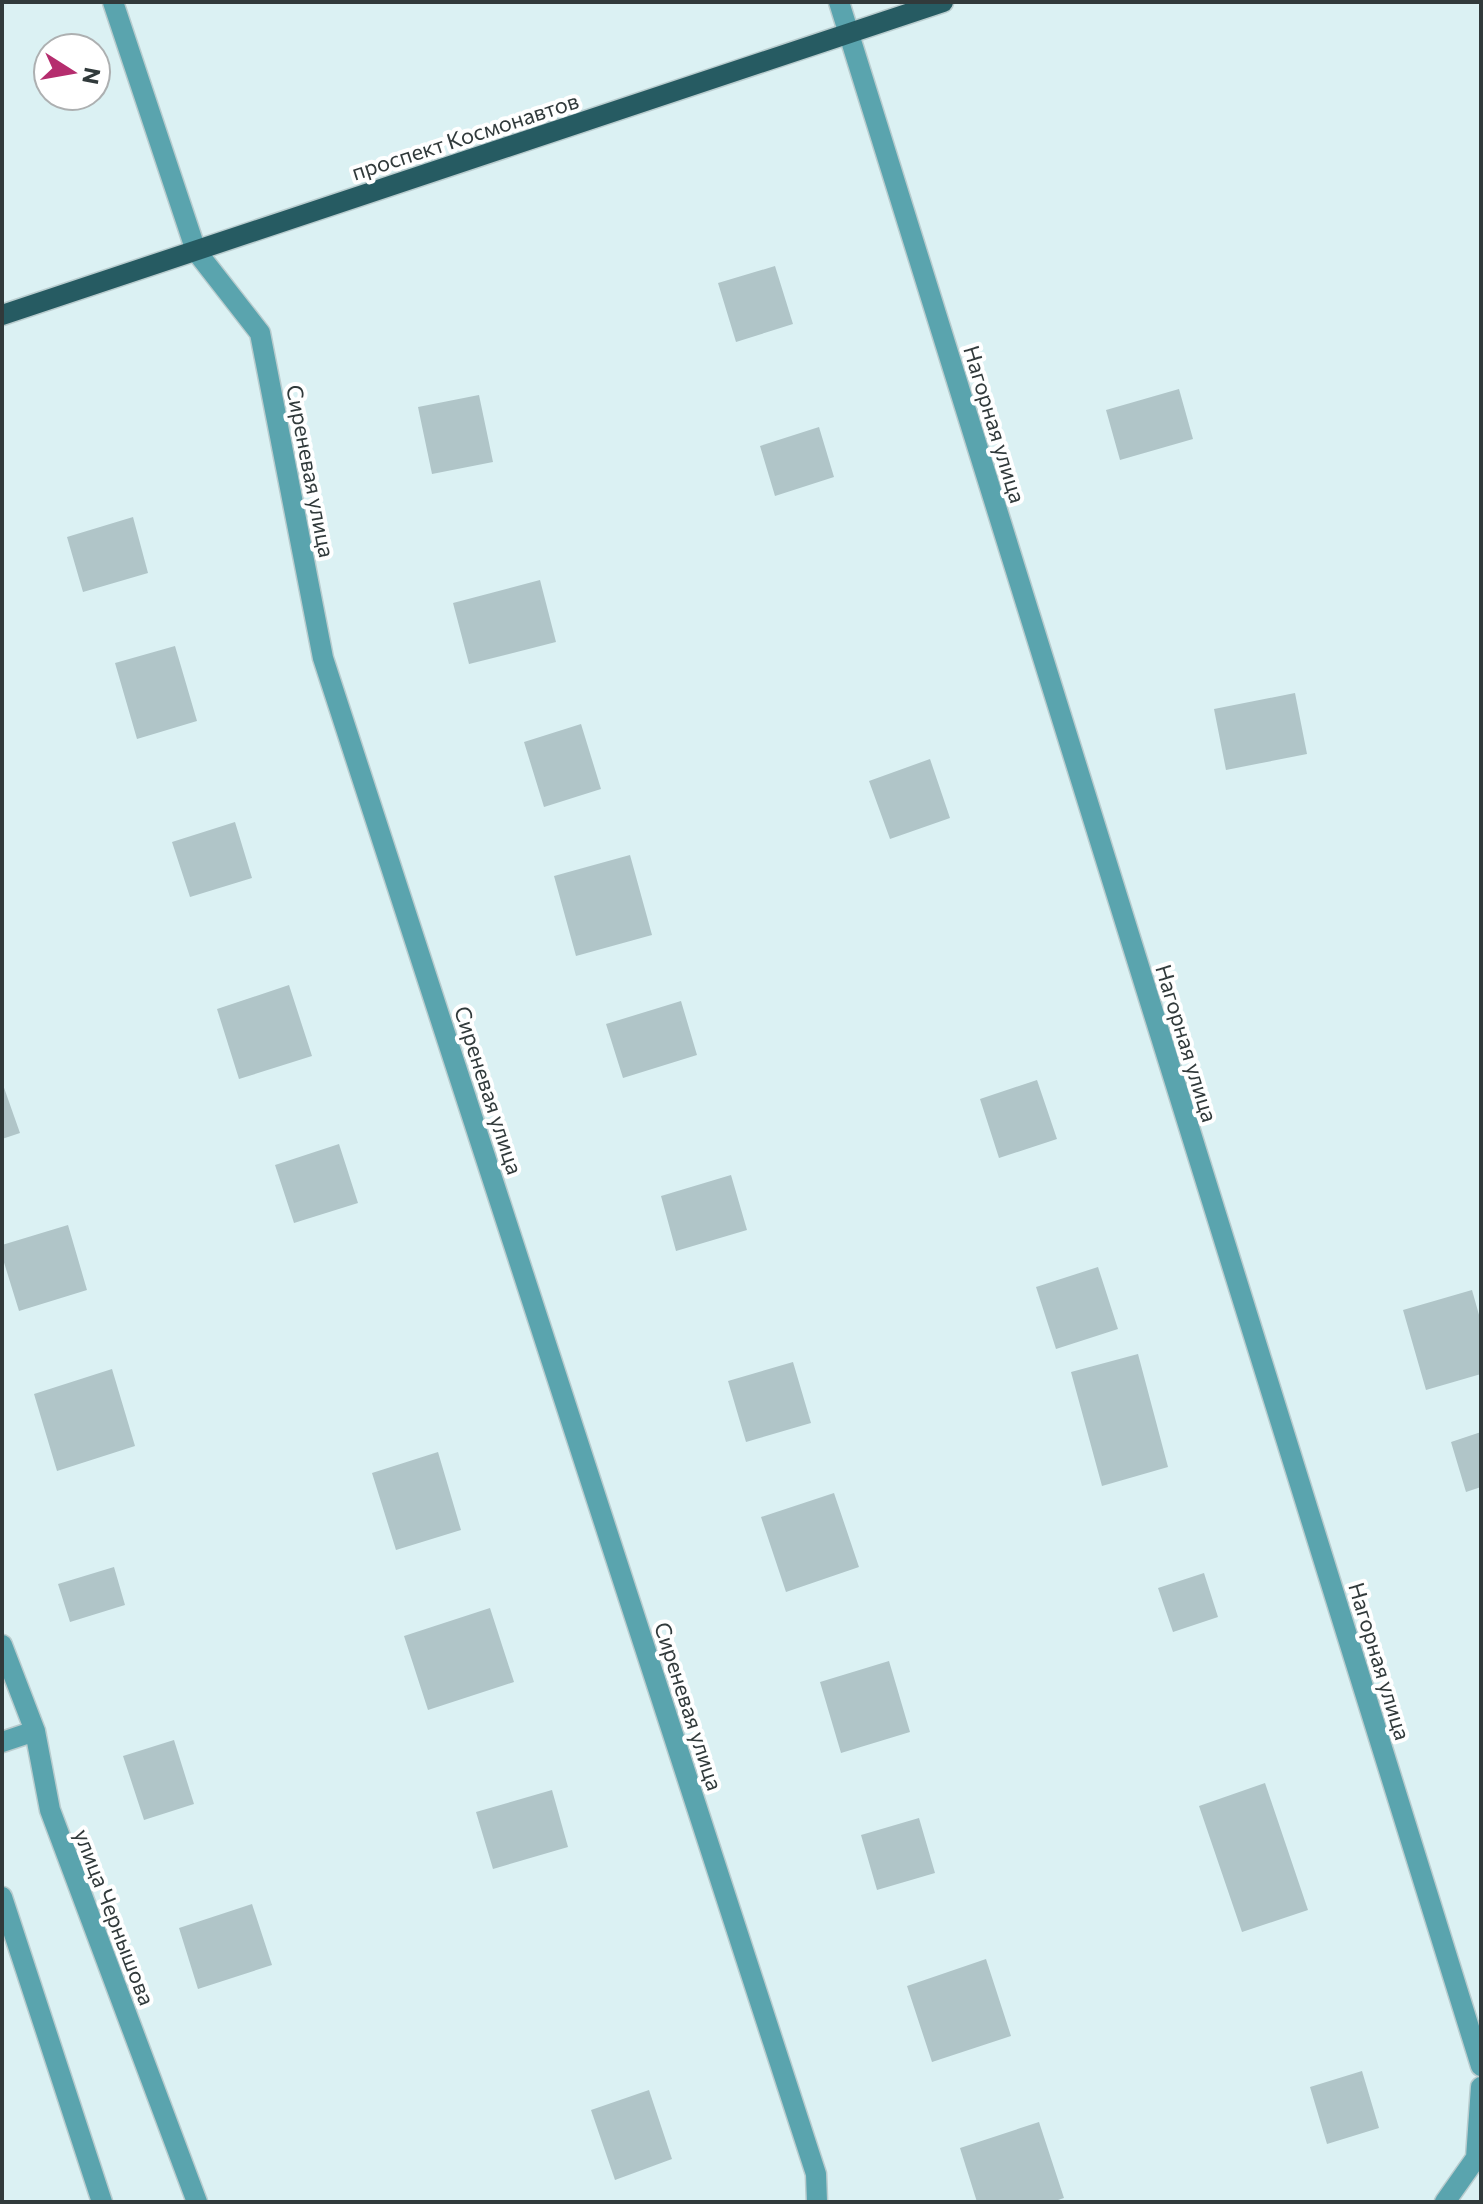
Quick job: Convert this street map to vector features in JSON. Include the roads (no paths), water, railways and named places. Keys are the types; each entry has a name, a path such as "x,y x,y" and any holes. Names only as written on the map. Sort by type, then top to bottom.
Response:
{"main road":[{"name":"проспект Космонавтов","path":"2,315 943,2"}],"street":[{"name":"Сиреневая улица","path":"113,2 196,251 260,333 323,658 816,2174 817,2202"},
{"name":"Нагорная улица","path":"836,2 1481,2066"},
{"name":"улица Чернышова","path":"2,1645 35,1731 50,1810 197,2202"},
{"path":"2,1742 35,1731"},
{"path":"2,1897 102,2202"},
{"path":"1445,2202 1476,2158 1481,2087"}]}
